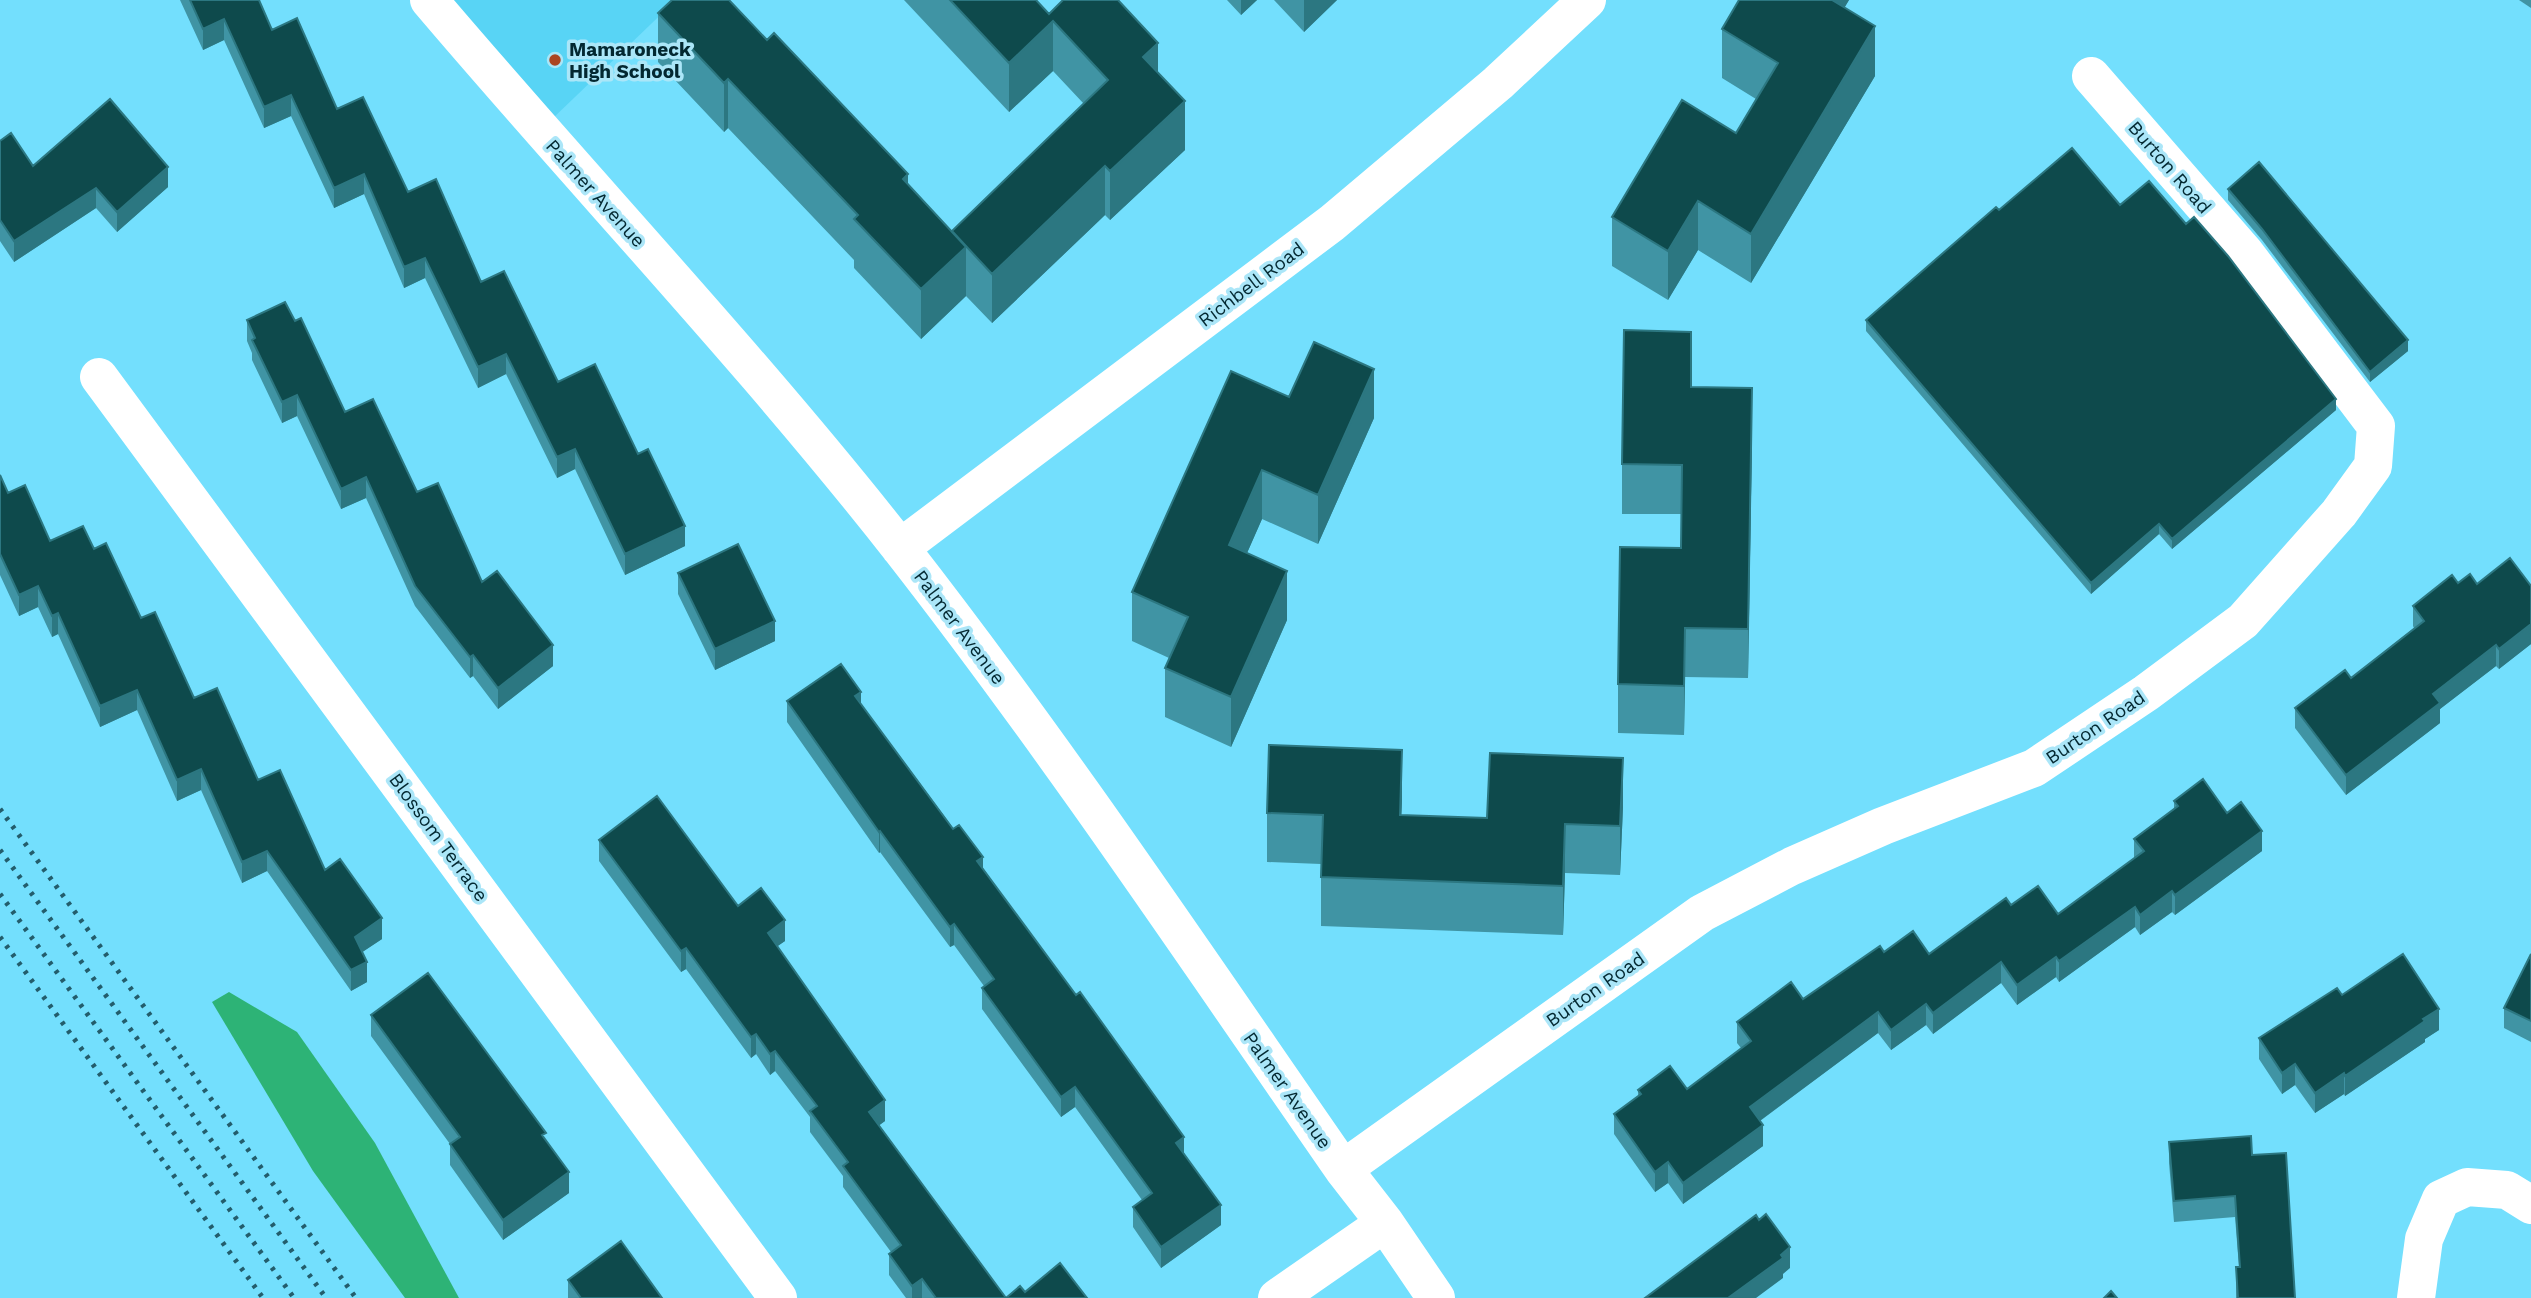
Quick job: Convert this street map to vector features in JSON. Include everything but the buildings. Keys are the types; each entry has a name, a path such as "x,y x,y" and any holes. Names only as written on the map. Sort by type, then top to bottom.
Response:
{"street":[{"name":"Palmer Avenue","path":"429,0 507,92 797,419 900,548 1034,724 1436,1298"},
{"name":"Richbell Road","path":"900,548 1332,223 1498,83 1587,0"},
{"name":"Burton Road","path":"1343,1168 1702,913 1792,866 1883,826 2034,768 2146,694 2243,621 2339,513 2373,466 2376,426 2245,253 2091,76"},
{"name":"Blossom Terrace","path":"99,377 778,1298"},
{"path":"2416,1298 2424,1238 2441,1199 2467,1187 2507,1189 2531,1205"},
{"path":"1277,1298 1385,1223"}],"shaded area":[{"name":"Mamaroneck High School","path":"445,0 676,0 550,121"}],"green space":[{"path":"229,992 297,1032 375,1143 459,1298 405,1298 313,1171 212,1002"}],"railway":[{"path":"0,809 356,1298"},
{"path":"0,850 326,1298"},
{"path":"0,894 294,1298"},
{"path":"0,937 263,1298"}],"place":[{"name":"Mamaroneck High School","path":"555,60"}]}
